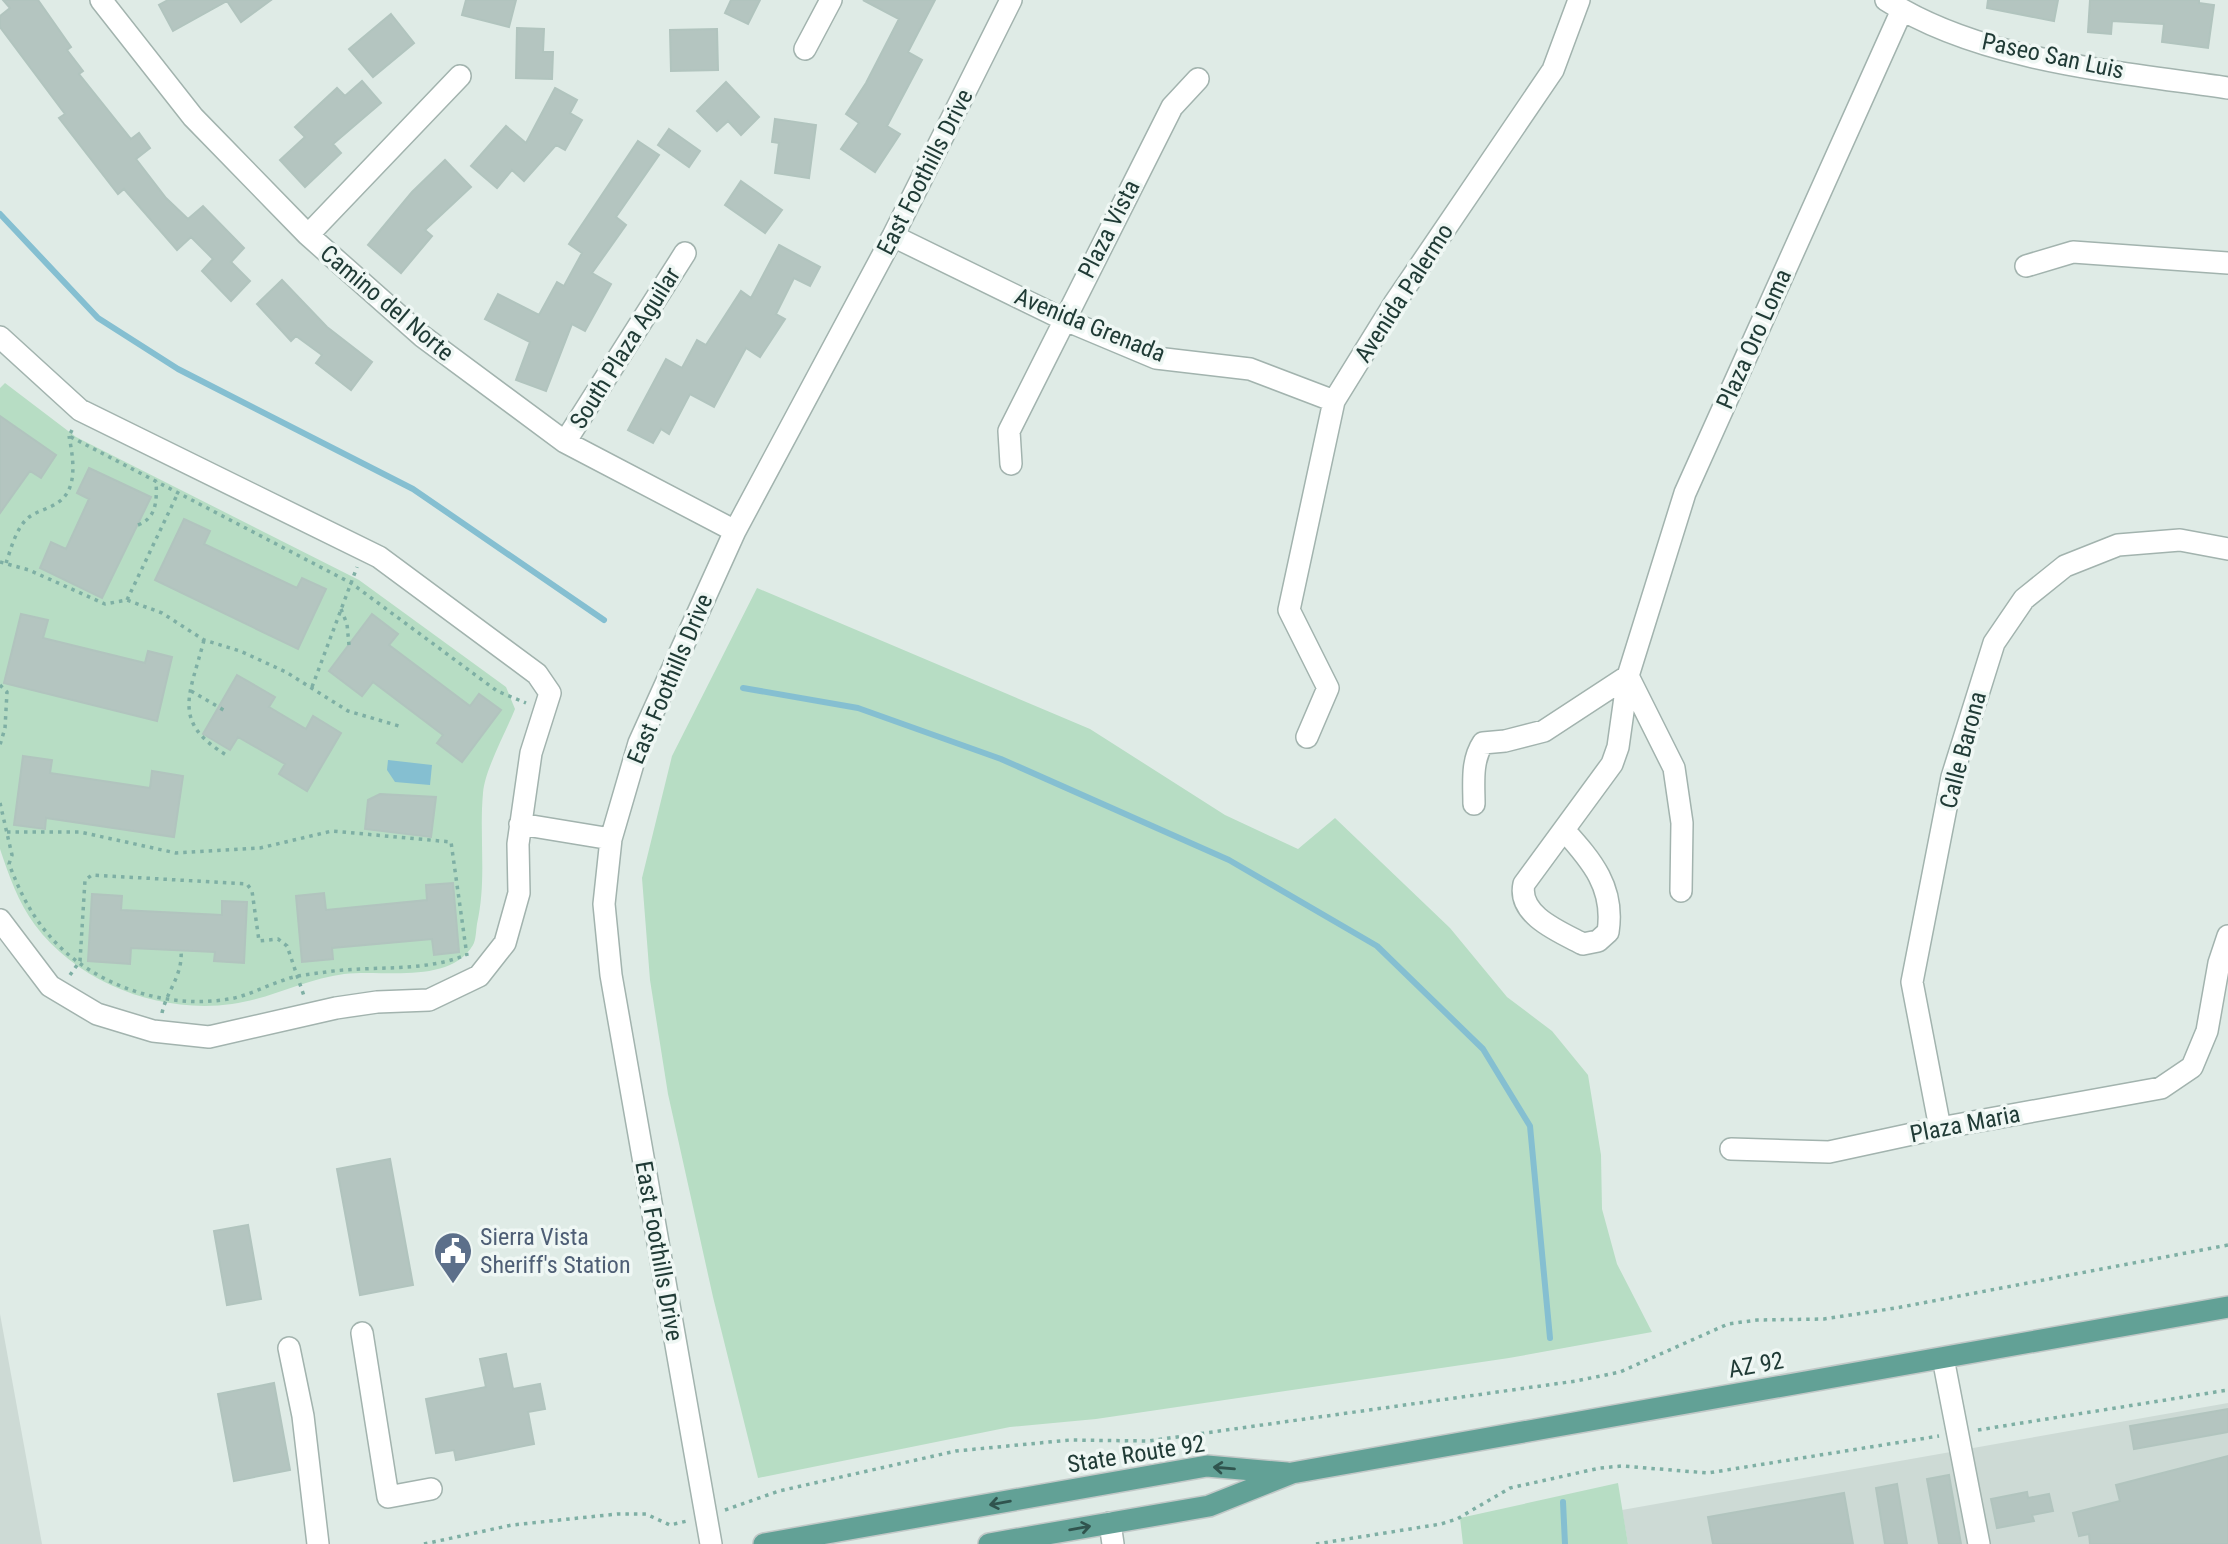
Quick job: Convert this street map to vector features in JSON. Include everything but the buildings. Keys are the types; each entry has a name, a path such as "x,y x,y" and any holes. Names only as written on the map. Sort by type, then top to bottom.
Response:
{"main road":[{"name":"AZ 92","path":"989,1544 1112,1534 1209,1506 1292,1473 2228,1307"},
{"name":"State Route 92","path":"764,1544 1207,1466 1292,1473"}],"street":[{"name":"Camino del Norte","path":"101,0 194,117 308,235 422,336 565,442 735,531"},
{"path":"805,49 831,0"},
{"name":"East Foothills Drive","path":"711,1544 611,975 604,904 611,839 639,743 735,531 893,236 1011,0"},
{"name":"Avenida Palermo","path":"1307,737 1328,688 1289,610 1334,401 1394,304 1553,70 1579,0"},
{"name":"Paseo San Luis","path":"1894,5 1991,47 2067,65 2228,88"},
{"name":"Plaza Oro Loma","path":"1564,830 1584,852 1608,891 1608,932 1598,941 1583,944 1555,930 1528,908 1522,895 1524,884 1612,764 1618,747 1628,676 1685,493 1894,5"},
{"path":"308,235 460,76"},
{"name":"Plaza Vista","path":"1011,464 1009,431 1063,319 1172,107 1198,79"},
{"name":"Avenida Grenada","path":"893,236 1063,319 1156,358 1250,369 1334,401"},
{"path":"2026,266 2073,252 2228,262"},
{"name":"South Plaza Aguilar","path":"565,442 685,253"},
{"path":"0,338 80,410 365,549 537,674 550,693 531,753 520,824 519,893 505,943 479,976 429,1000 377,1002 209,1037 157,1032 97,1014 50,986 0,920"},
{"name":"Calle Barona","path":"1940,1128 1912,982 1952,777 1994,643 2024,598 2065,566 2118,545 2180,540 2228,549"},
{"path":"1474,804 1477,752 1483,743 1505,741 1544,730 1628,676 1674,768 1682,823 1681,891"},
{"path":"520,824 611,839"},
{"name":"Plaza Maria","path":"1731,1149 1829,1152 1940,1128 2161,1088 2192,1067 2207,1031 2219,963 2228,936"},
{"path":"362,1333 388,1497 431,1489"},
{"path":"289,1348 303,1416 318,1544"},
{"path":"1943,1358 1979,1544"}],"path":[{"path":"6,563 12,545 28,517 61,501 68,487 74,472 69,436 80,410"},
{"path":"69,436 351,583 497,691 544,710"},
{"path":"138,525 147,522 153,512 158,499 156,481"},
{"path":"127,600 177,494"},
{"path":"312,688 340,607 365,549"},
{"path":"0,562 106,604 127,600 162,613 204,640 240,651 312,688 348,711 399,726"},
{"path":"340,607 347,624 349,645"},
{"path":"204,640 188,705 196,731 205,742 228,756"},
{"path":"0,685 7,692 5,729 0,745"},
{"path":"191,691 227,712"},
{"path":"0,803 12,855 9,864 22,896 57,944 110,982 165,1000 185,1002 232,999 297,976 368,968 423,968 466,955"},
{"path":"7,832 80,832 176,852 260,848 332,831 451,842 466,955 479,976"},
{"path":"59,991 80,961 85,880 92,875 247,884 252,891 259,941 278,939 287,946 311,1014"},
{"path":"157,1032 165,1000 179,977 181,950"},
{"path":"424,1544 525,1523 646,1514 670,1525 706,1517 779,1491 956,1451 1059,1440 1148,1441 1576,1381 1620,1372 1728,1324 1757,1320 1824,1319 1872,1312 2228,1245"},
{"path":"1316,1544 1441,1524 1457,1519 1510,1488 1600,1468 1622,1466 1708,1473 2228,1390"}],"shaded area":[{"path":"0,1314 42,1544 0,1544"},
{"path":"2228,1403 2228,1544 1628,1544 1622,1510"}],"green space":[{"path":"5,383 76,437 359,580 506,687 515,709 485,783 480,908 474,943 462,958 448,966 414,973 344,974 232,1004 177,1004 150,999 98,979 53,946 35,925 19,898 0,849 0,388"},
{"path":"757,588 1090,729 1225,815 1298,849 1335,818 1450,928 1507,997 1552,1031 1588,1075 1601,1155 1602,1209 1617,1264 1652,1332 1509,1358 1096,1419 1010,1427 758,1478 713,1297 668,1094 650,980 642,878 672,756"},
{"path":"1618,1483 1628,1544 1463,1544 1460,1518"}],"water":[{"path":"388,760 432,765 430,785 395,782 387,770"}],"waterway":[{"path":"0,214 98,318 178,369 413,489 604,620"},
{"path":"743,688 858,708 1001,759 1229,860 1377,946 1483,1049 1530,1126 1550,1338"},
{"path":"1563,1502 1565,1544"}],"place":[{"name":"Sierra Vista Sheriff's Station","path":"453,1285"}]}
